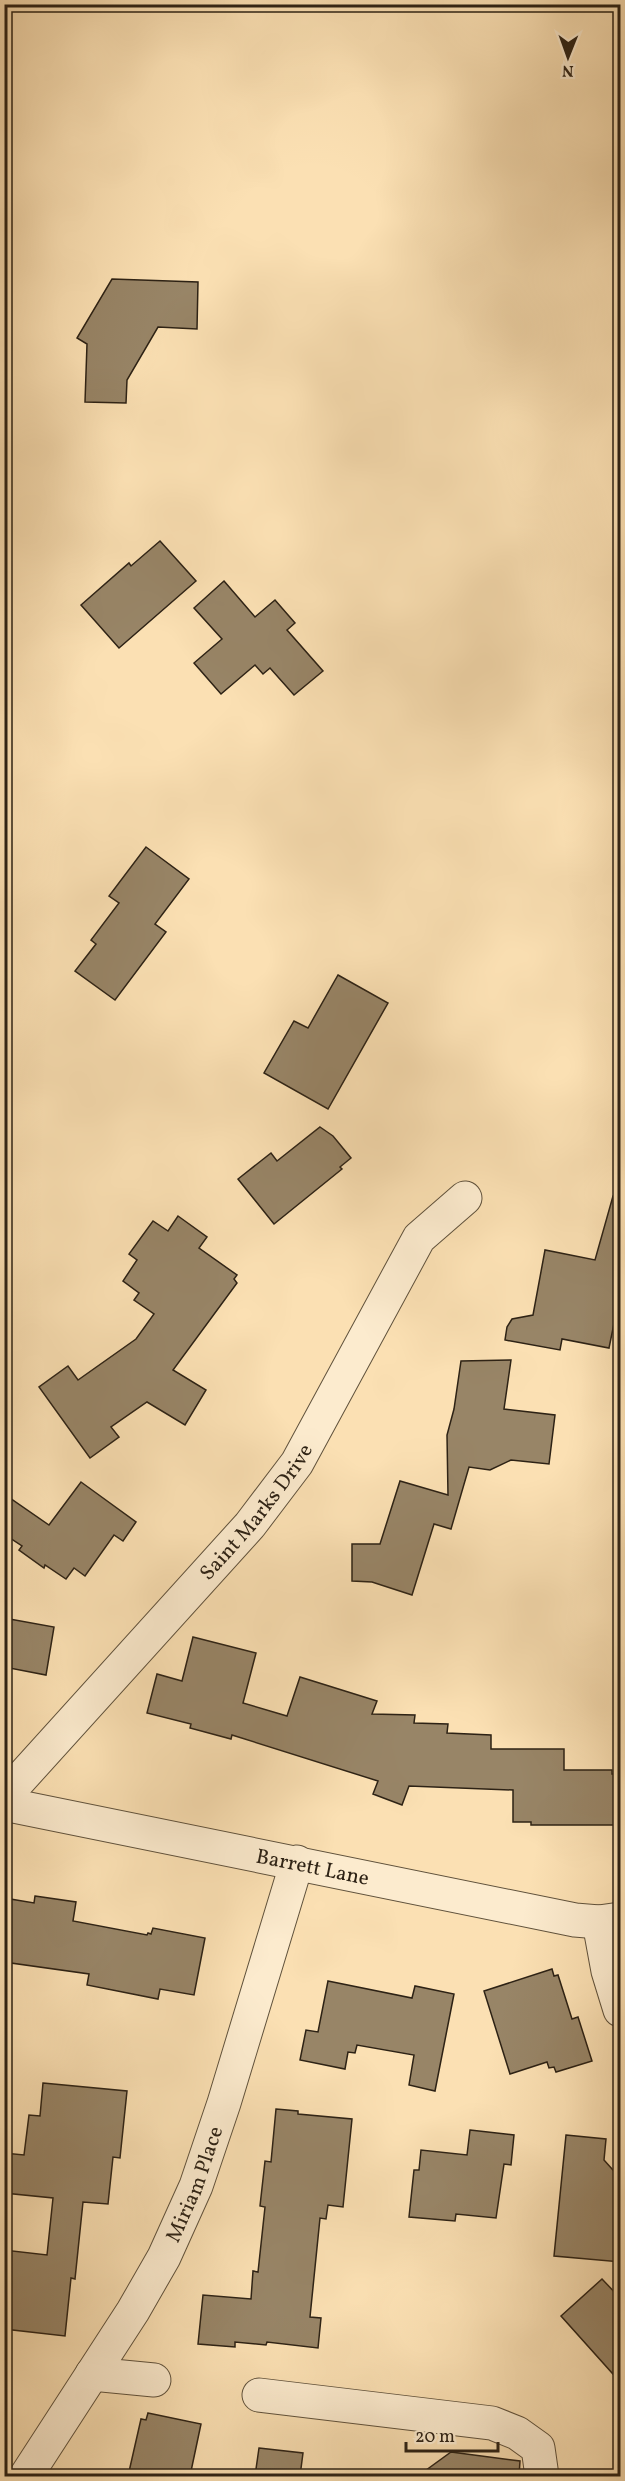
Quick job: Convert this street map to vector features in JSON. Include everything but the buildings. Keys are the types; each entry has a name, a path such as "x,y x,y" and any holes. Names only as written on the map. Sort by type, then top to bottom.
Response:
{"street":[{"name":"Saint Marks Drive","path":"4,1797 264,1507 297,1463 419,1238 465,1197"},
{"name":"Barrett Lane","path":"4,1804 537,1912 610,1920"},
{"name":"Miriam Place","path":"26,2476 164,2257 196,2186 224,2103 297,1862"},
{"path":"610,1920 608,1971 621,2010"},
{"path":"92,2374 154,2380"},
{"path":"259,2395 492,2423 517,2433 538,2448 542,2476"}]}
